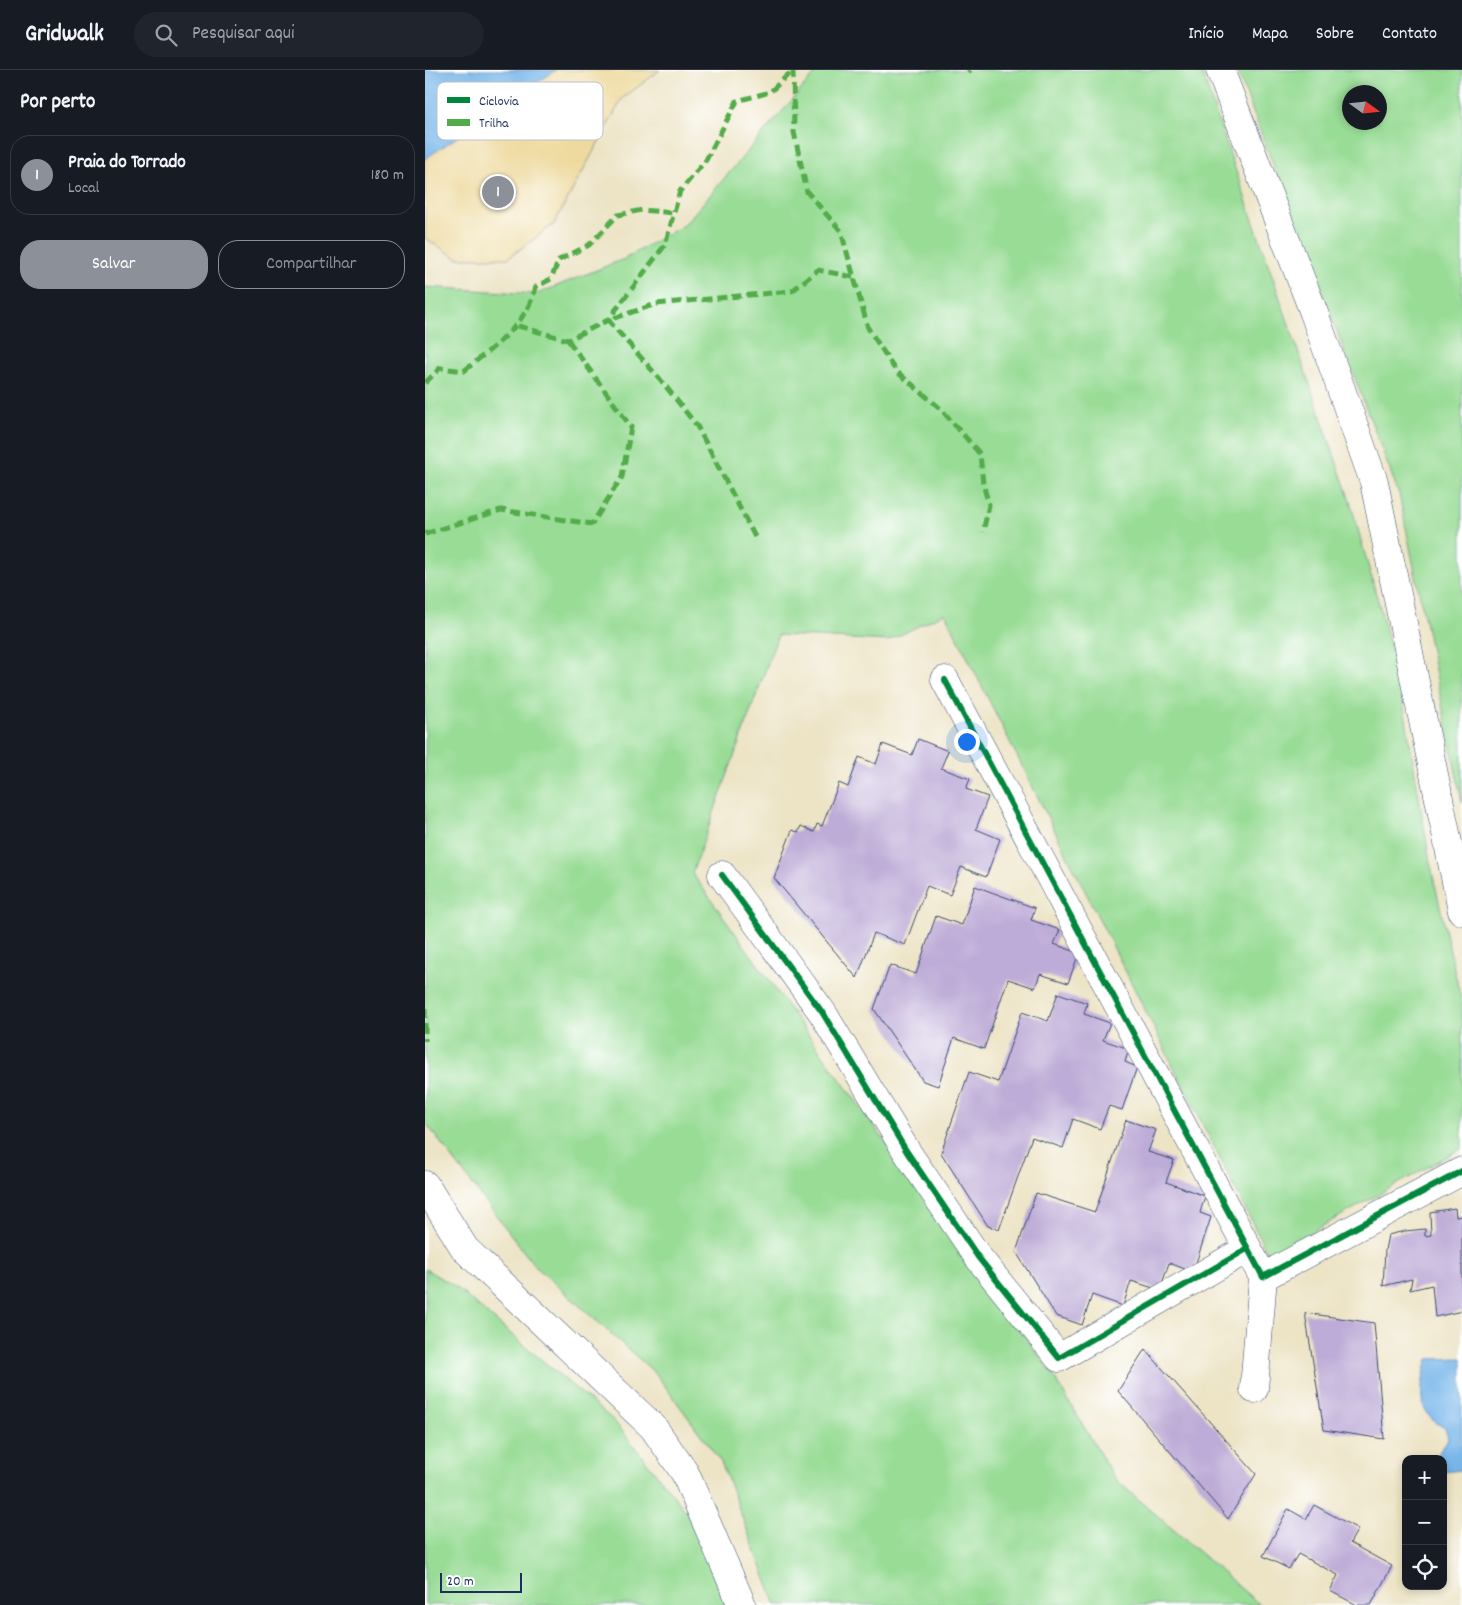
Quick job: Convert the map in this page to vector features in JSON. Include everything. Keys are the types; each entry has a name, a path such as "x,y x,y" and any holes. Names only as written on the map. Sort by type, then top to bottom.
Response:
{"street":[{"path":"1220,70 1314,313 1374,482 1462,911"},
{"path":"945,680 1263,1277 1254,1389"},
{"path":"722,874 822,1012 907,1152 978,1257 1059,1358 1247,1248"},
{"path":"1263,1277 1462,1171"},
{"path":"425,1185 465,1250 653,1427 685,1473 742,1605"}],"green space":[{"path":"818,70 1201,70 1350,501 1398,672 1430,862 1462,1004 1462,1148 1269,1256 945,613 888,641 778,635 692,873 1053,1375 1115,1479 1260,1605 776,1605 721,1462 656,1374 534,1265 425,1122 425,287 537,294 624,259 684,225"},
{"path":"1237,70 1462,70 1462,802 1399,494"},
{"path":"425,1269 453,1285 614,1421 688,1514 726,1605 425,1605"}],"sand":[{"path":"510,70 660,70 622,99 603,134 603,82 478,82"},
{"path":"437,97 437,140 600,140 554,224 508,258 457,258 425,238 425,102"}],"water":[{"path":"425,70 556,70 538,82 437,82 437,140 453,140 425,159"},
{"path":"1462,1358 1462,1470 1447,1472 1447,1455 1438,1455 1448,1439 1445,1428 1428,1415 1422,1399 1423,1380 1428,1359"}],"building":[{"path":"918,739 948,751 941,768 970,779 966,789 988,797 976,829 1000,839 986,877 961,867 950,895 927,886 905,945 874,933 857,978 774,878 792,830 798,832 801,826 814,832 817,824 822,826 839,783 848,787 859,757 876,764 883,744 912,755"},
{"path":"975,886 1035,908 1031,920 1060,930 1054,944 1079,953 1068,983 1040,974 1035,988 1008,979 984,1049 954,1038 938,1086 923,1081 874,1009 890,965 916,974 936,916 962,925"},
{"path":"1058,993 1087,1003 1084,1014 1110,1023 1103,1040 1129,1049 1125,1062 1137,1067 1122,1110 1109,1106 1100,1129 1073,1119 1063,1148 1032,1137 999,1230 988,1226 941,1153 969,1072 998,1082 1022,1012 1048,1021"},
{"path":"1126,1120 1156,1130 1148,1152 1174,1160 1166,1182 1205,1196 1200,1213 1211,1217 1193,1272 1169,1263 1160,1290 1131,1281 1123,1306 1092,1295 1082,1325 1056,1316 1016,1252 1036,1193 1095,1212"},
{"path":"1455,1208 1456,1217 1462,1216 1462,1311 1435,1317 1432,1285 1410,1290 1412,1279 1383,1286 1385,1250 1388,1235 1425,1229 1425,1236 1431,1235 1430,1212"},
{"path":"1305,1313 1374,1323 1384,1439 1324,1430"},
{"path":"1145,1349 1256,1474 1228,1519 1118,1391"},
{"path":"1314,1505 1358,1529 1350,1543 1392,1566 1371,1605 1357,1605 1330,1591 1338,1575 1298,1554 1289,1569 1263,1556 1288,1509 1306,1519"}],"marked path":[{"path":"793,70 794,132 807,192 841,231 868,328 896,371 941,409 980,454 983,484 989,505 983,532"},
{"path":"518,326 568,340 608,320 665,245 680,191 706,160 737,101 770,92 793,70"},
{"path":"425,383 440,368 464,371 498,344 517,324 531,301 536,287 551,279 559,260 589,245 618,215 642,210 674,213"},
{"path":"755,537 697,426 660,379 608,320 656,304 792,291 818,270 853,277"},
{"path":"425,534 501,510 592,524 622,477 631,427 568,340"},
{"path":"425,1008 425,1041"}],"cycle path":[{"path":"945,680 1263,1277 1462,1171"},
{"path":"722,875 822,1012 907,1152 978,1257 1059,1358 1247,1249"}],"place":[{"name":"Praia do Torrado","path":"498,192"}]}
